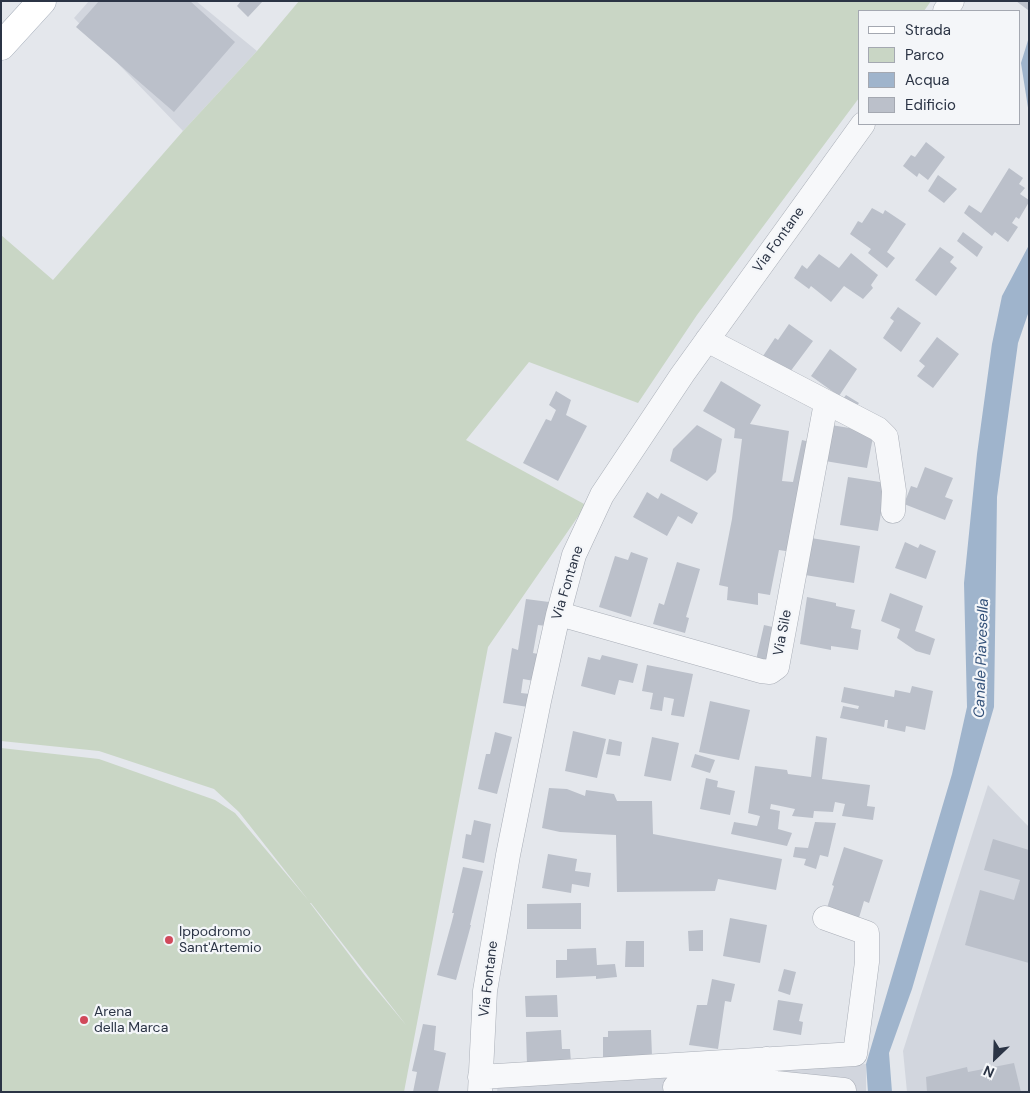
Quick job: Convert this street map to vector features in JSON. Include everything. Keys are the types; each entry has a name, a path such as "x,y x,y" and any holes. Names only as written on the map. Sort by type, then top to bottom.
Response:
{"main road":[{"path":"1,46 42,1"}],"street":[{"name":"Via Fontane","path":"480,1084 485,991 508,854 539,701 558,615 574,555 602,495 707,340 862,125"},
{"path":"707,340 878,429 886,437 894,491 894,511"},
{"name":"Via Sile","path":"558,615 760,671 770,672 777,667 826,403"},
{"path":"480,1084 766,1059 855,1054 867,962 867,933 826,918"},
{"path":"766,1059 766,1082"},
{"path":"676,1087 766,1082 844,1090"}],"shaded area":[{"path":"89,1 196,1 257,51 183,131 74,18"},
{"path":"988,785 1029,827 1029,1092 907,1092 903,1051"},
{"path":"866,1064 866,1092 497,1092 498,1081"}],"green space":[{"path":"299,1 931,1 925,10 858,10 858,99 697,315 638,403 529,362 466,440 586,505 488,647 404,1092 1,1092 1,748 99,759 215,800 235,813 309,901 239,812 214,789 99,751 1,741 1,235 53,280 183,131 257,51","holes":["310,903 311,903 406,1025 366,977"]}],"water":[{"path":"1029,37 1029,114 1021,63"},
{"name":"Canale Piavesella","path":"1029,245 1029,311 1018,343 997,497 994,707 912,989 889,1053 892,1092 868,1092 866,1064 952,774 967,707 964,583 977,454 992,344 1002,296"}],"building":[{"path":"99,1 190,1 235,42 174,112 76,27"},
{"path":"241,1 263,1 248,17 237,6"},
{"path":"1016,1 1029,1 1028,10"},
{"path":"926,142 945,157 928,180 919,173 917,177 903,166 911,155 915,157"},
{"path":"1009,168 1023,178 1019,184 1025,188 1020,194 1029,202 1019,219 1016,217 1012,223 1018,227 1008,242 995,232 992,236 964,213 969,205 981,213"},
{"path":"938,175 957,189 944,203 928,191"},
{"path":"872,208 883,214 885,210 906,224 887,252 895,258 887,268 868,253 871,249 850,234 858,221 862,223"},
{"path":"963,232 983,247 977,257 957,241"},
{"path":"940,247 954,257 950,262 957,268 936,296 915,280"},
{"path":"851,253 878,275 871,285 873,288 863,299 844,286 831,302 811,286 809,289 794,278 802,265 807,269 819,254 839,268"},
{"path":"898,307 921,323 901,352 883,338 894,321 890,318"},
{"path":"789,324 813,341 787,376 763,356 775,338 778,340"},
{"path":"937,337 959,354 933,388 917,376 925,366 919,361"},
{"path":"830,349 857,369 839,396 811,376"},
{"path":"721,381 761,405 750,424 789,431 782,481 793,482 802,440 810,442 792,552 779,550 770,595 758,593 758,605 727,600 728,587 719,585 732,519 742,439 734,438 735,429 703,411"},
{"path":"556,391 571,400 566,415 587,426 558,481 523,463 546,419 551,421 556,410 549,405"},
{"path":"846,395 859,403 852,412 839,404"},
{"path":"825,424 874,432 867,468 819,460"},
{"path":"697,425 722,439 716,472 707,481 670,461 673,449"},
{"path":"925,467 953,478 945,497 953,500 945,520 904,504 911,486 917,488"},
{"path":"848,477 886,483 878,531 840,525"},
{"path":"647,492 658,499 661,493 698,513 692,524 678,516 667,536 633,517"},
{"path":"811,538 860,546 854,583 805,575"},
{"path":"905,542 918,548 920,544 936,551 926,579 895,568"},
{"path":"631,552 648,558 631,617 599,607 615,556 628,560"},
{"path":"677,562 700,569 686,617 689,618 685,633 653,624 659,603 664,605"},
{"path":"890,593 923,606 915,631 935,639 930,655 916,651 897,638 900,629 881,621"},
{"path":"807,597 836,603 836,606 855,610 851,628 861,630 858,650 831,646 831,650 800,644"},
{"path":"526,599 549,602 546,626 538,625 533,653 538,654 534,681 523,679 521,693 530,694 528,707 503,703 512,648 518,650"},
{"path":"764,625 777,628 770,663 756,660"},
{"path":"602,655 638,664 633,683 619,680 615,695 581,686 588,657 600,660"},
{"path":"647,665 693,674 684,717 671,715 674,699 664,697 662,711 650,709 653,693 642,691"},
{"path":"912,686 933,691 925,730 906,726 905,732 887,728 888,720 885,720 884,727 840,718 843,706 858,709 859,706 841,702 844,687 894,697 895,690 910,693"},
{"path":"710,701 750,710 739,760 699,752"},
{"path":"573,731 606,739 597,778 565,771"},
{"path":"495,732 512,737 497,794 478,789 486,754 490,754"},
{"path":"816,736 827,738 822,779 870,785 867,806 875,807 873,820 842,816 845,804 835,802 833,812 814,811 813,818 792,816 795,809 771,804 770,809 780,811 778,829 792,833 787,846 731,834 734,822 757,826 760,816 748,813 755,766 787,770 788,774 811,777"},
{"path":"652,737 679,743 671,781 644,776"},
{"path":"609,739 622,742 620,756 606,754"},
{"path":"695,754 715,760 710,773 691,767"},
{"path":"706,778 718,781 717,787 735,791 730,815 700,809"},
{"path":"549,788 567,789 585,796 586,790 614,794 617,801 652,801 653,834 782,859 776,890 718,879 715,891 617,892 616,835 560,832 542,828"},
{"path":"474,820 491,824 484,863 462,858 466,834 471,835"},
{"path":"815,822 836,823 828,857 820,855 816,869 804,865 806,859 793,857 795,847 808,848"},
{"path":"993,839 1029,850 1029,963 965,945 980,890 1014,900 1020,880 984,870"},
{"path":"844,847 883,860 869,903 864,901 858,921 826,911"},
{"path":"548,854 577,859 575,871 591,873 589,887 572,884 571,893 542,888"},
{"path":"463,867 483,871 456,980 437,975 454,913 452,913"},
{"path":"581,903 581,929 527,929 527,904"},
{"path":"730,918 767,925 760,963 723,956"},
{"path":"703,930 703,951 689,951 688,931"},
{"path":"626,941 644,941 644,967 625,967"},
{"path":"596,948 597,965 615,964 617,977 596,979 596,976 556,978 556,960 567,960 567,949"},
{"path":"784,969 796,972 790,995 778,991"},
{"path":"712,979 735,984 731,1002 725,1001 718,1049 689,1045 697,1005 707,1005"},
{"path":"557,995 558,1017 526,1017 525,996"},
{"path":"778,1000 803,1004 799,1021 803,1022 801,1035 773,1030"},
{"path":"423,1024 436,1026 434,1050 446,1053 438,1092 413,1092 417,1072 412,1071"},
{"path":"561,1030 562,1049 570,1049 571,1062 527,1064 526,1032"},
{"path":"651,1030 652,1056 603,1059 603,1037 608,1037 608,1031"},
{"path":"1014,1063 1021,1092 927,1092 926,1077 967,1067 968,1072"}],"place":[{"name":"Ippodromo Sant'Artemio","path":"169,940"},
{"name":"Arena della Marca","path":"84,1020"}]}
